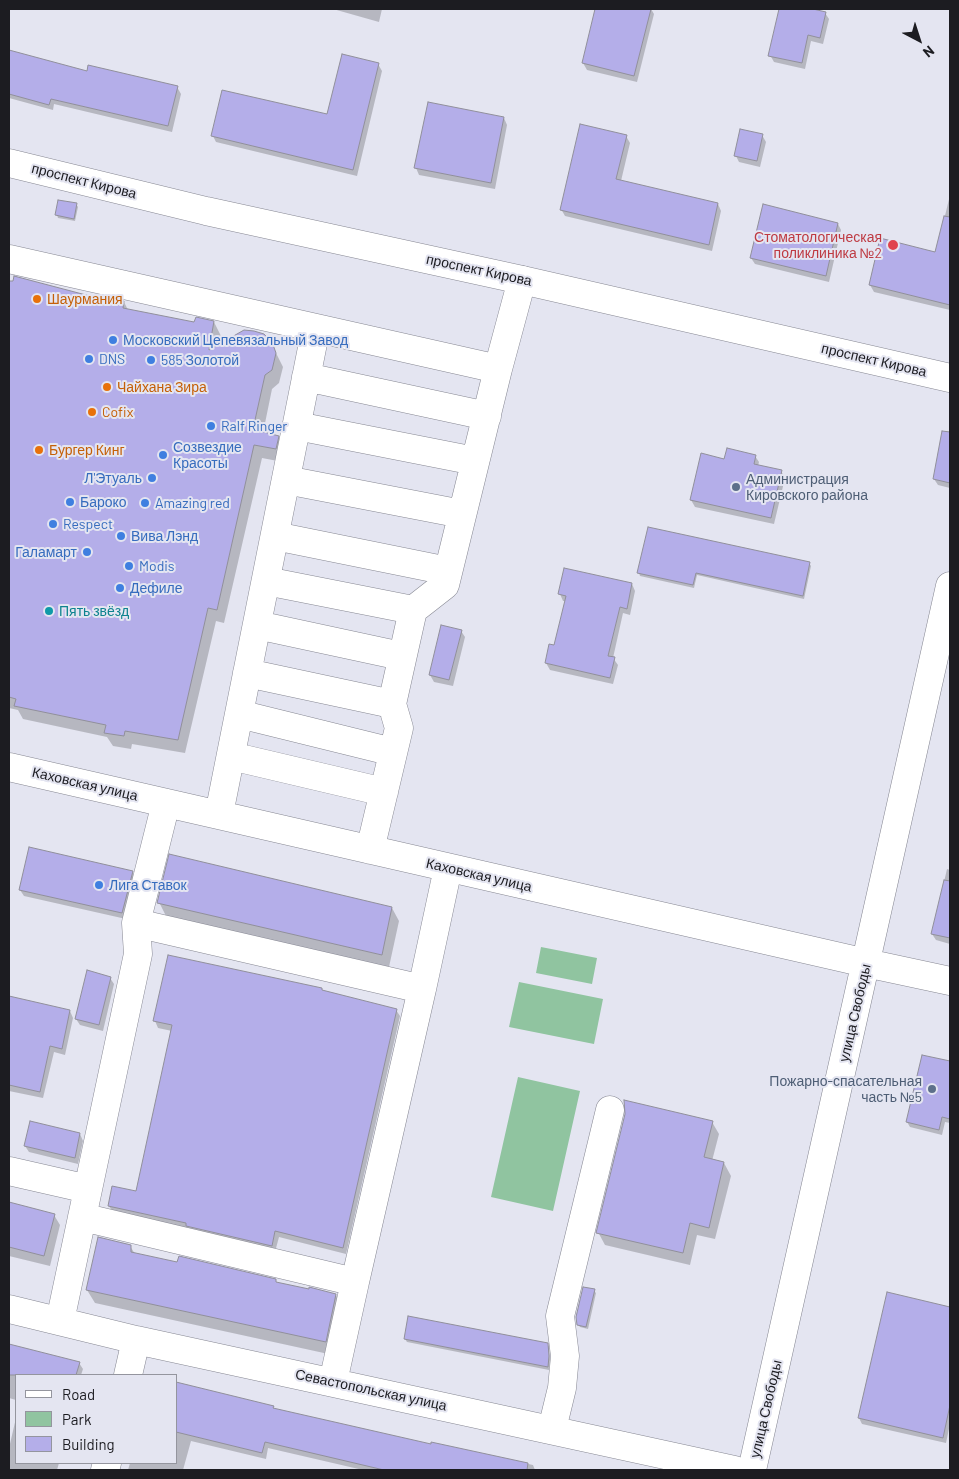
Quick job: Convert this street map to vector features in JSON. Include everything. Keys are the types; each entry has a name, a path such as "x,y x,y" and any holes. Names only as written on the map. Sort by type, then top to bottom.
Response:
{"street":[{"name":"проспект Кирова","path":"9,162 206,211 522,280 950,378"},
{"path":"9,259 498,369"},
{"path":"370,850 399,728 392,704 412,610 445,586 498,369 522,280"},
{"path":"219,814 316,328"},
{"path":"306,377 487,416"},
{"path":"296,426 475,461"},
{"path":"286,480 462,514"},
{"path":"274,536 448,571"},
{"path":"266,581 412,610"},
{"name":"улица Свободы","path":"752,1470 950,586"},
{"path":"257,624 402,656"},
{"path":"247,673 392,704"},
{"path":"239,714 393,752"},
{"path":"231,756 384,792"},
{"name":"Каховская улица","path":"9,767 866,964 950,981"},
{"path":"60,1321 138,954 132,931 166,803"},
{"path":"333,1382 448,868"},
{"path":"132,931 422,989"},
{"path":"552,1429 562,1388 565,1356 560,1316 610,1110"},
{"path":"9,1172 88,1189"},
{"path":"82,1217 355,1282"},
{"name":"Севастопольская улица","path":"9,1309 136,1340 734,1470"},
{"path":"128,1374 136,1340"}],"green space":[{"path":"541,947 597,958 592,984 536,973"},
{"path":"519,982 603,999 594,1044 509,1027"},
{"path":"518,1077 580,1091 553,1211 491,1197"}],"building":[{"path":"595,9 651,9 634,76 582,63"},
{"path":"779,9 813,9 826,12 820,38 808,35 802,63 768,56"},
{"path":"9,50 87,71 88,65 178,86 168,126 51,99 49,105 9,94"},
{"path":"342,54 379,63 353,170 211,136 222,90 327,114"},
{"path":"428,102 504,117 491,183 414,168"},
{"path":"580,124 627,135 616,179 718,203 709,245 560,210"},
{"path":"740,129 763,134 757,161 734,156"},
{"path":"58,200 77,203 74,219 55,215"},
{"path":"763,204 838,223 826,276 750,258"},
{"name":"Стоматологическая поликлиника №2","path":"944,216 950,217 950,305 869,285 880,238 935,252"},
{"name":"Вива Лэнд","path":"14,276 105,300 106,297 124,301 123,308 194,322 196,317 214,321 209,350 244,330 264,334 272,342 276,353 272,370 265,375 253,429 279,436 276,449 254,445 217,610 208,608 178,740 125,731 124,736 104,733 106,725 14,706 16,699 9,697 9,281 13,281"},
{"path":"942,431 950,432 950,483 933,479"},
{"name":"Администрация Кировского района","path":"727,448 756,455 754,464 782,470 771,518 690,500 701,453 724,459"},
{"path":"648,527 810,562 803,596 696,573 693,585 637,573"},
{"path":"564,568 632,583 627,609 620,607 608,656 615,657 610,678 545,663 549,644 554,645 566,596 558,594"},
{"path":"441,625 462,630 449,680 429,675"},
{"path":"29,847 133,871 122,913 19,890"},
{"path":"169,854 392,907 382,955 157,903"},
{"path":"944,880 950,881 950,938 931,934"},
{"path":"168,955 322,988 322,990 397,1009 343,1248 275,1231 272,1246 186,1226 186,1223 108,1206 112,1186 136,1191 172,1025 153,1021"},
{"path":"87,970 111,977 99,1025 75,1019"},
{"path":"9,996 70,1010 62,1049 50,1046 40,1092 9,1085"},
{"name":"Пожарно-спасательная часть №5","path":"922,1055 950,1061 950,1119 942,1117 939,1130 906,1122"},
{"path":"624,1100 713,1121 704,1157 724,1162 709,1228 690,1223 683,1253 596,1233 625,1114"},
{"path":"30,1121 80,1133 75,1158 24,1146"},
{"path":"9,1202 55,1214 44,1256 9,1247"},
{"path":"98,1237 131,1245 131,1252 177,1262 179,1256 276,1279 276,1282 309,1289 309,1287 336,1294 326,1342 86,1290"},
{"path":"583,1287 595,1289 586,1327 577,1325 576,1317"},
{"path":"887,1292 950,1307 950,1405 943,1438 858,1418"},
{"path":"408,1316 548,1343 548,1367 404,1339"},
{"path":"9,1344 80,1362 76,1374 9,1375"},
{"path":"178,1382 274,1406 273,1408 431,1444 431,1442 528,1463 527,1470 384,1470 265,1442 262,1453 178,1432"}],"place":[{"name":"Стоматологическая поликлиника №2","path":"893,245"},
{"name":"Шаурмания","path":"37,299"},
{"name":"Московский Цепевязальный Завод","path":"113,340"},
{"name":"DNS","path":"89,359"},
{"name":"585 Золотой","path":"151,360"},
{"name":"Чайхана Зира","path":"107,387"},
{"name":"Cofix","path":"92,412"},
{"name":"Ralf Ringer","path":"211,426"},
{"name":"Бургер Кинг","path":"39,450"},
{"name":"Созвездие Красоты","path":"163,455"},
{"name":"Л'Этуаль","path":"152,478"},
{"name":"Администрация Кировского района","path":"736,487"},
{"name":"Бароко","path":"70,502"},
{"name":"Amazing red","path":"145,503"},
{"name":"Respect","path":"53,524"},
{"name":"Вива Лэнд","path":"121,536"},
{"name":"Галамарт","path":"87,552"},
{"name":"Modis","path":"129,566"},
{"name":"Дефиле","path":"120,588"},
{"name":"Пять звёзд","path":"49,611"},
{"name":"Лига Ставок","path":"99,885"},
{"name":"Пожарно-спасательная часть №5","path":"932,1089"}]}
